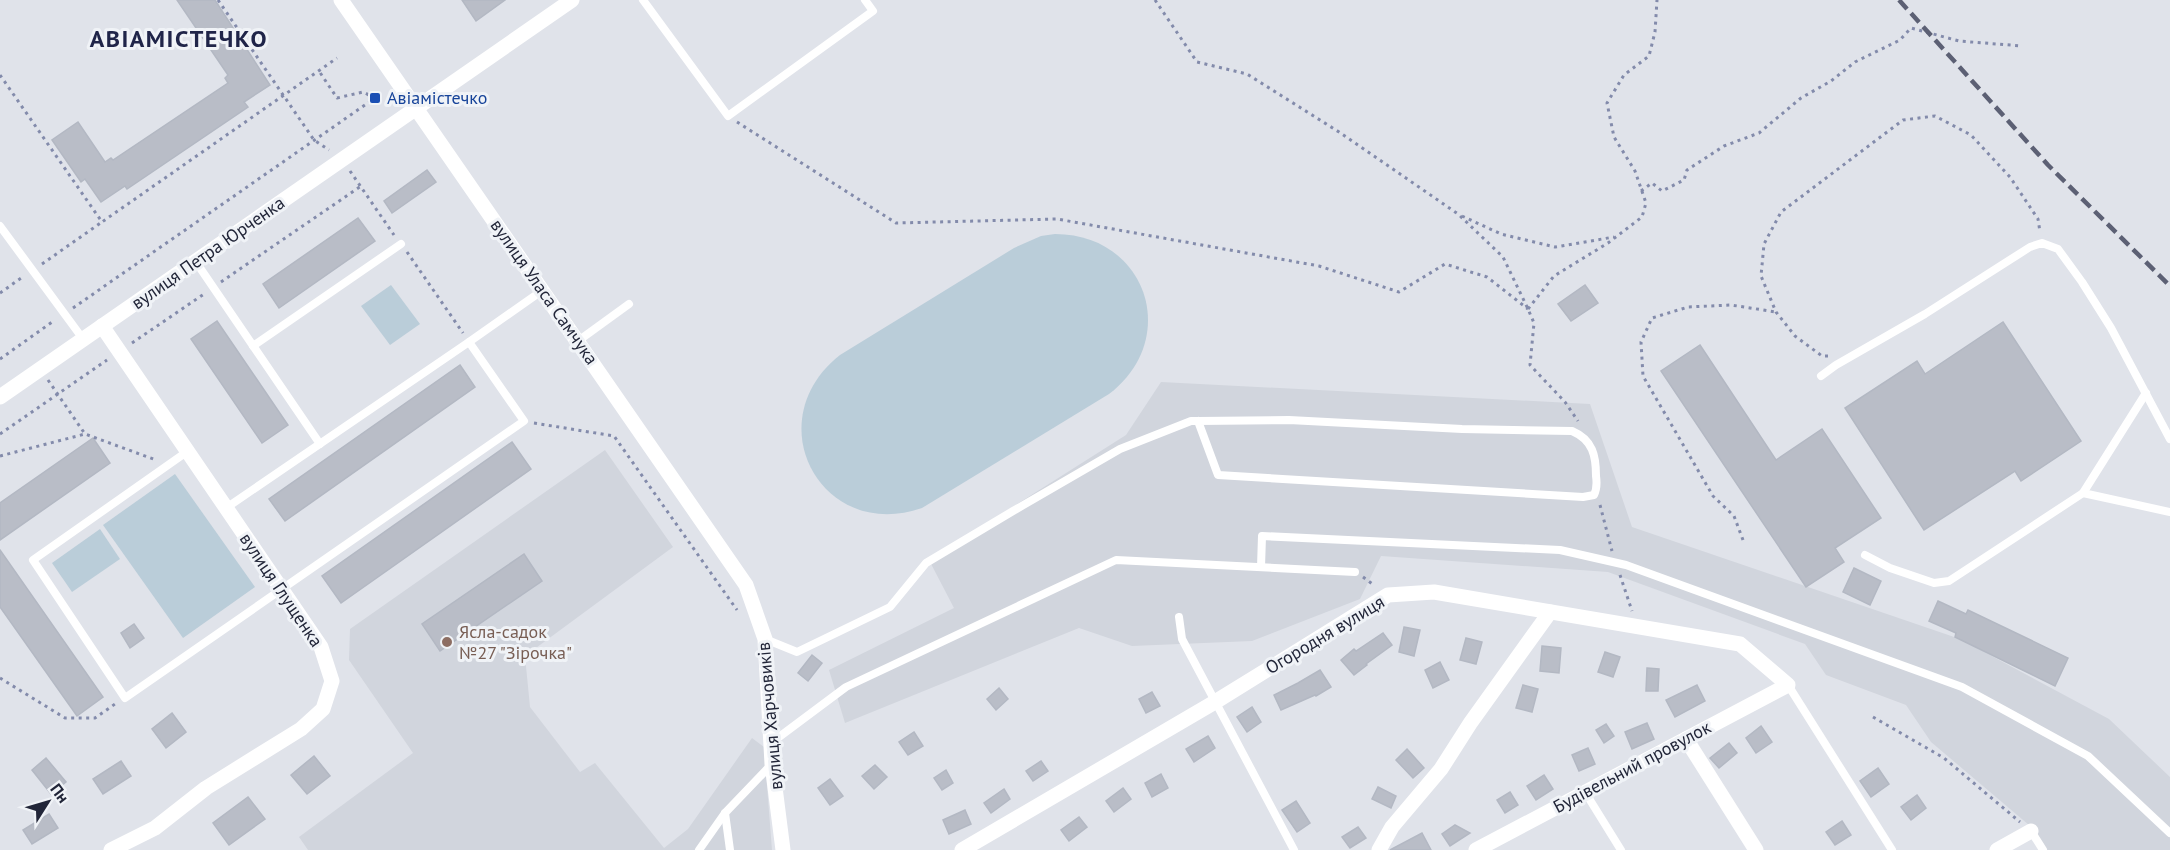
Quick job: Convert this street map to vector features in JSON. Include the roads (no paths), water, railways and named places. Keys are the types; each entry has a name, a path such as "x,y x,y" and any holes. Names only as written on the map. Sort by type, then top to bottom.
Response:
{"street":[{"name":"вулиця Уласа Самчука","path":"341,0 746,585"},
{"name":"вулиця Петра Юрченка","path":"0,397 572,0"},
{"name":"вулиця Глущенка","path":"102,326 321,647 332,681 323,709 301,729 206,788 155,828 111,850"},
{"name":"вулиця Харчовиків","path":"746,585 765,639 772,764 783,850"},
{"name":"Огородня вулиця","path":"962,850 1215,702 1388,595 1434,592 1740,644 1788,685"},
{"path":"1379,850 1392,827 1441,769 1471,722 1550,612"},
{"name":"Будівельний провулок","path":"1486,848 1585,792 1788,685"},
{"path":"1686,739 1756,850"},
{"path":"1998,850 2031,831"}],"lane":[{"path":"643,0 728,116 873,11 865,0"},
{"path":"0,226 83,339"},
{"path":"1821,376 1925,314 2030,247 2042,243 2058,249 2082,282 2111,328 2170,439"},
{"path":"253,346 401,244"},
{"path":"196,262 320,444"},
{"path":"226,508 543,290"},
{"path":"578,341 629,304"},
{"path":"188,452 33,561 124,698 282,591 524,421 469,342"},
{"path":"1865,555 1890,568 1934,583 1949,581 2083,493 2146,393"},
{"path":"765,639 797,652 890,607 926,563 1120,449 1191,421 1289,420 1462,429 1572,431 1580,434 1593,449 1596,457 1596,492 1591,497 1583,497 1218,475 1198,421"},
{"path":"2083,493 2170,512"},
{"path":"1261,567 1262,536 1560,550 1626,565 1962,687 2088,756 2170,833"},
{"path":"771,743 846,687 1116,560 1355,572"},
{"path":"1179,617 1182,639 1294,850"},
{"path":"1788,685 1892,850"},
{"path":"699,850 725,813 772,764"},
{"path":"1585,792 1621,850"},
{"path":"725,813 730,850"},
{"path":"2031,831 2043,850"}],"railway":[{"path":"1899,0 2048,165 2170,286"}],"place":[{"name":"Авіамістечко","path":"375,98"},
{"name":"Ясла-садок №27 \"Зірочка\"","path":"447,642"}],"district":[{"name":"АВІАМІСТЕЧКО","path":"179,39"}]}
